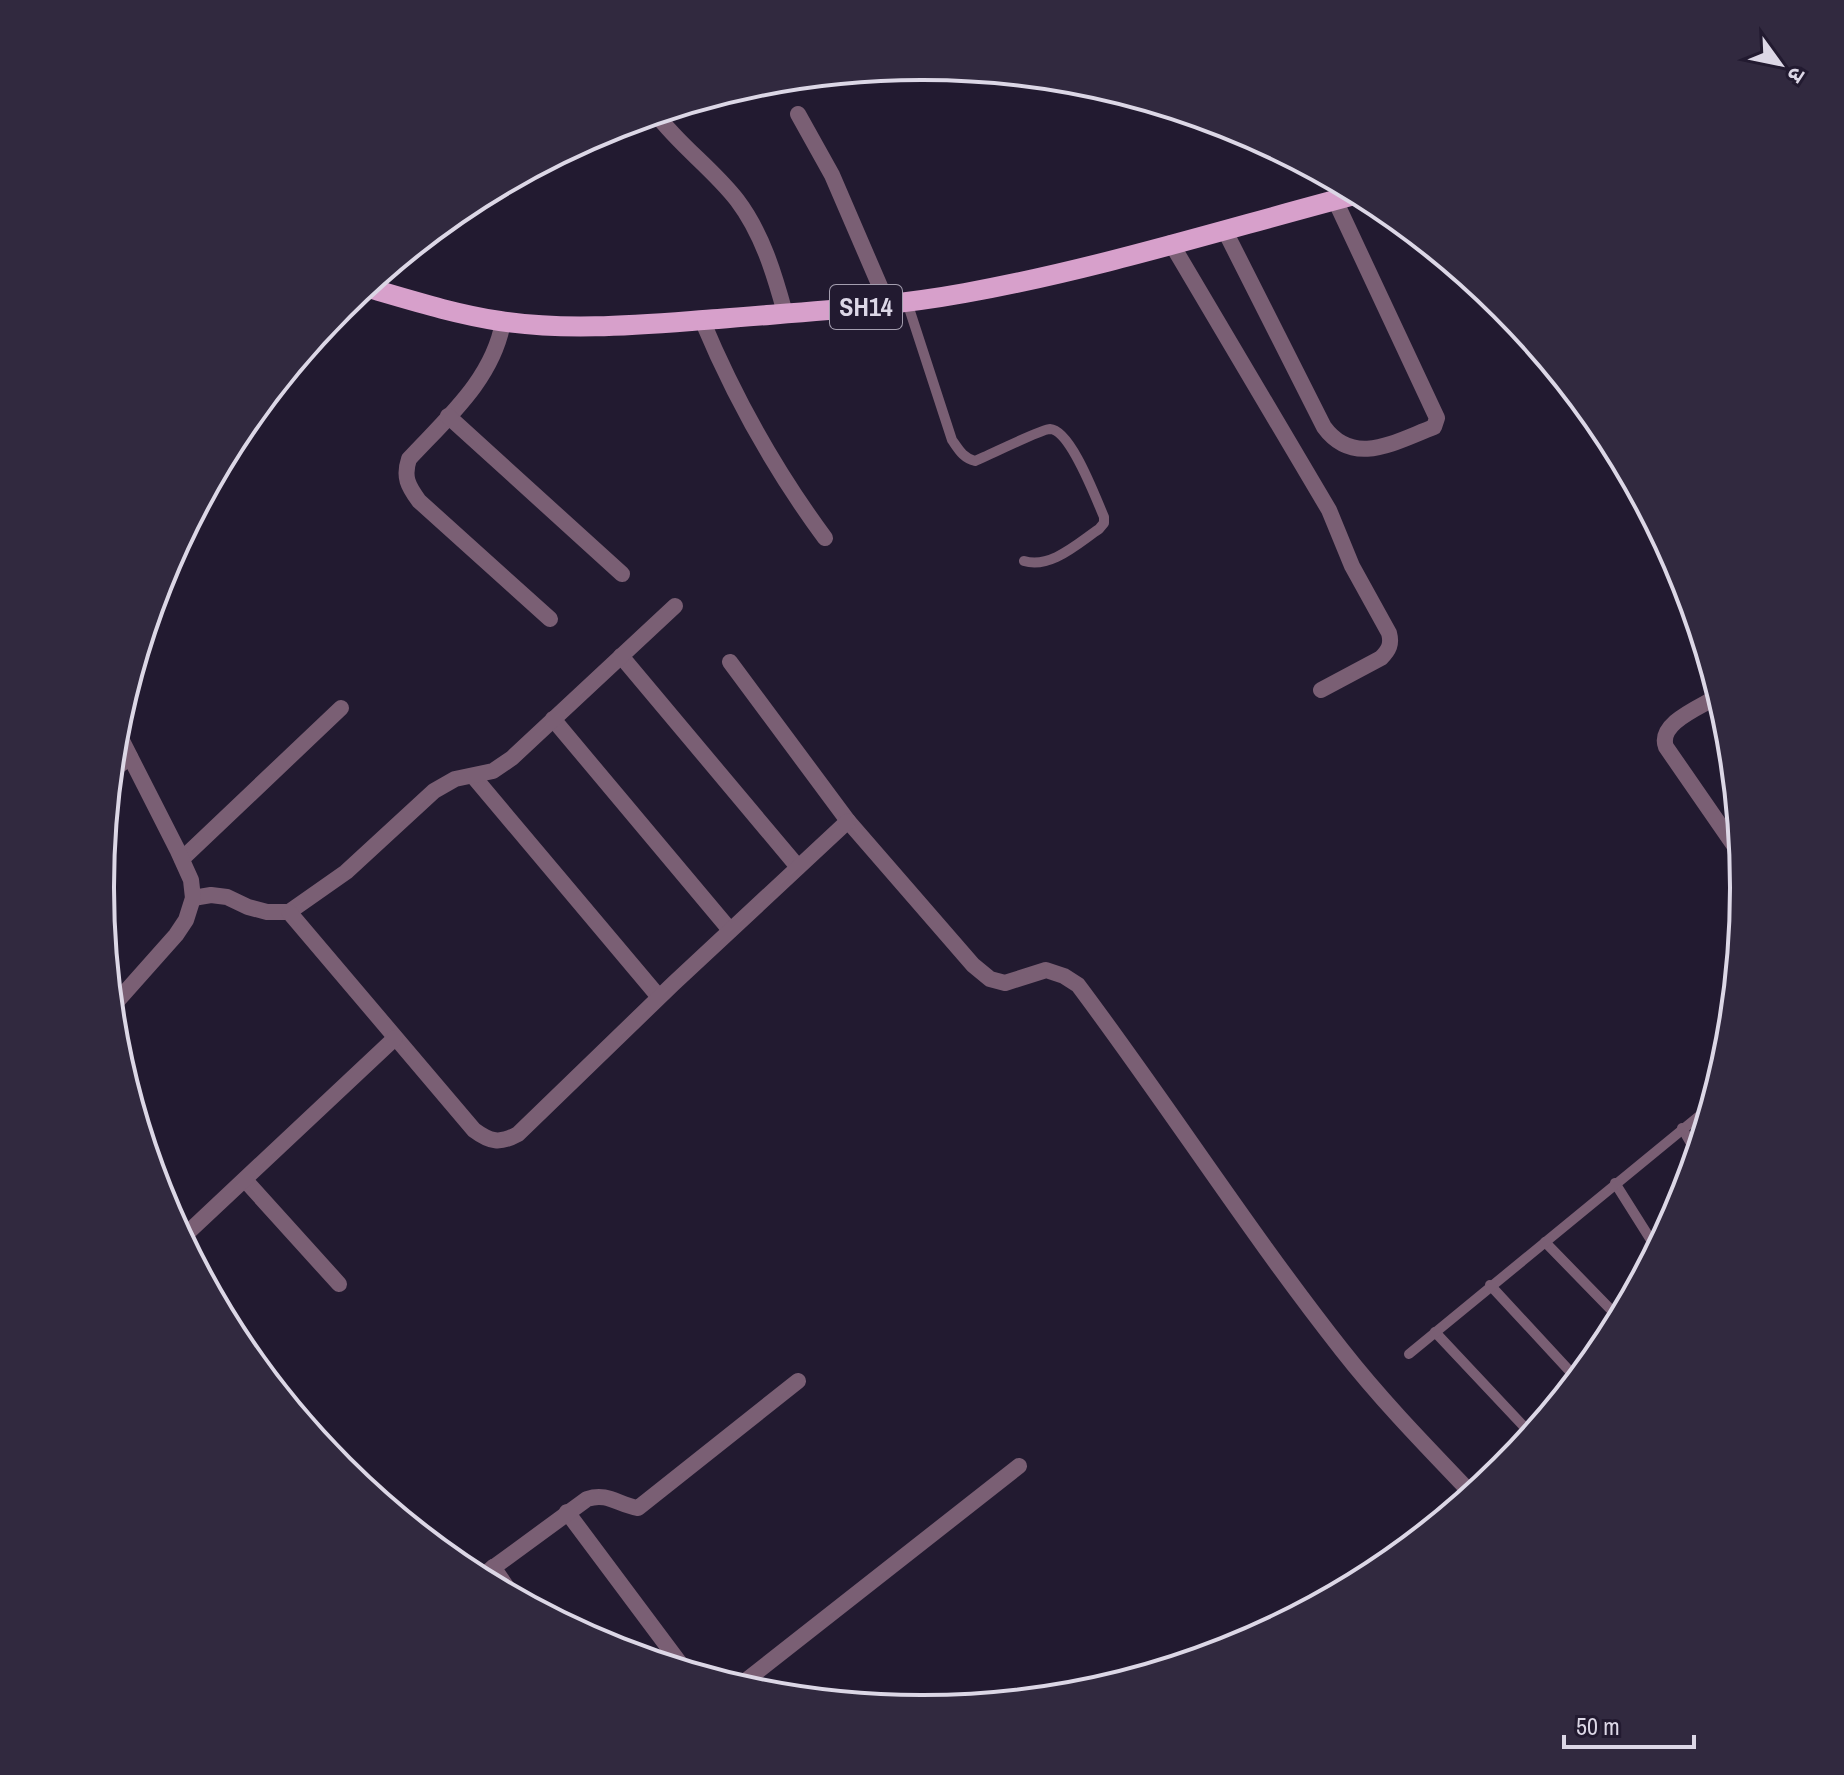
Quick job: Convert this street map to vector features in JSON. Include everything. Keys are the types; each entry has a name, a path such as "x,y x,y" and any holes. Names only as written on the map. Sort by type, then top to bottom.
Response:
{"main road":[{"name":"SH14","path":"379,291 453,312 503,322 567,325 702,320 898,303 965,293 1051,274 1342,198"}],"street":[{"path":"798,114 898,303"},
{"path":"663,123 737,201 764,246 785,313"},
{"path":"1224,229 1324,427 1334,441 1353,450 1374,449 1434,427 1437,418 1335,200"},
{"path":"1171,243 1329,510 1352,566 1389,633 1388,652 1321,690"},
{"path":"702,320 729,383 760,443 825,538"},
{"path":"503,322 497,351 489,366 473,389 409,459 405,470 407,483 419,501 550,619"},
{"path":"448,416 622,574"},
{"path":"193,898 211,895 227,897 267,912 289,912 346,872 434,791 455,779 493,771 512,758 675,606"},
{"path":"621,656 798,867"},
{"path":"730,662 848,821 973,965 990,979 1005,983 1046,970 1078,985 1145,1073 1277,1265 1343,1351 1404,1424 1464,1486"},
{"path":"1708,703 1673,724 1663,739 1728,836"},
{"path":"182,859 341,708"},
{"path":"553,719 730,930"},
{"path":"122,996 176,935 186,920 193,898 191,880 182,859 127,750"},
{"path":"125,761 130,757"},
{"path":"473,776 659,997"},
{"path":"289,912 474,1130 489,1141 505,1142 518,1134 848,821"},
{"path":"191,1230 395,1038"},
{"path":"245,1180 339,1284"},
{"path":"490,1569 567,1512 599,1495 638,1508 798,1381"},
{"path":"752,1676 1019,1466"},
{"path":"567,1512 674,1656"},
{"path":"493,1567 498,1575"}],"lane":[{"path":"898,303 952,440 967,459 975,461 1048,429 1056,430 1070,444 1104,523 1057,557 1033,563 1024,561"},
{"path":"1409,1354 1696,1118"},
{"path":"1682,1128 1689,1140"},
{"path":"1615,1183 1649,1238"},
{"path":"1545,1242 1610,1309"},
{"path":"1490,1285 1569,1370"},
{"path":"1435,1332 1523,1426"}]}
